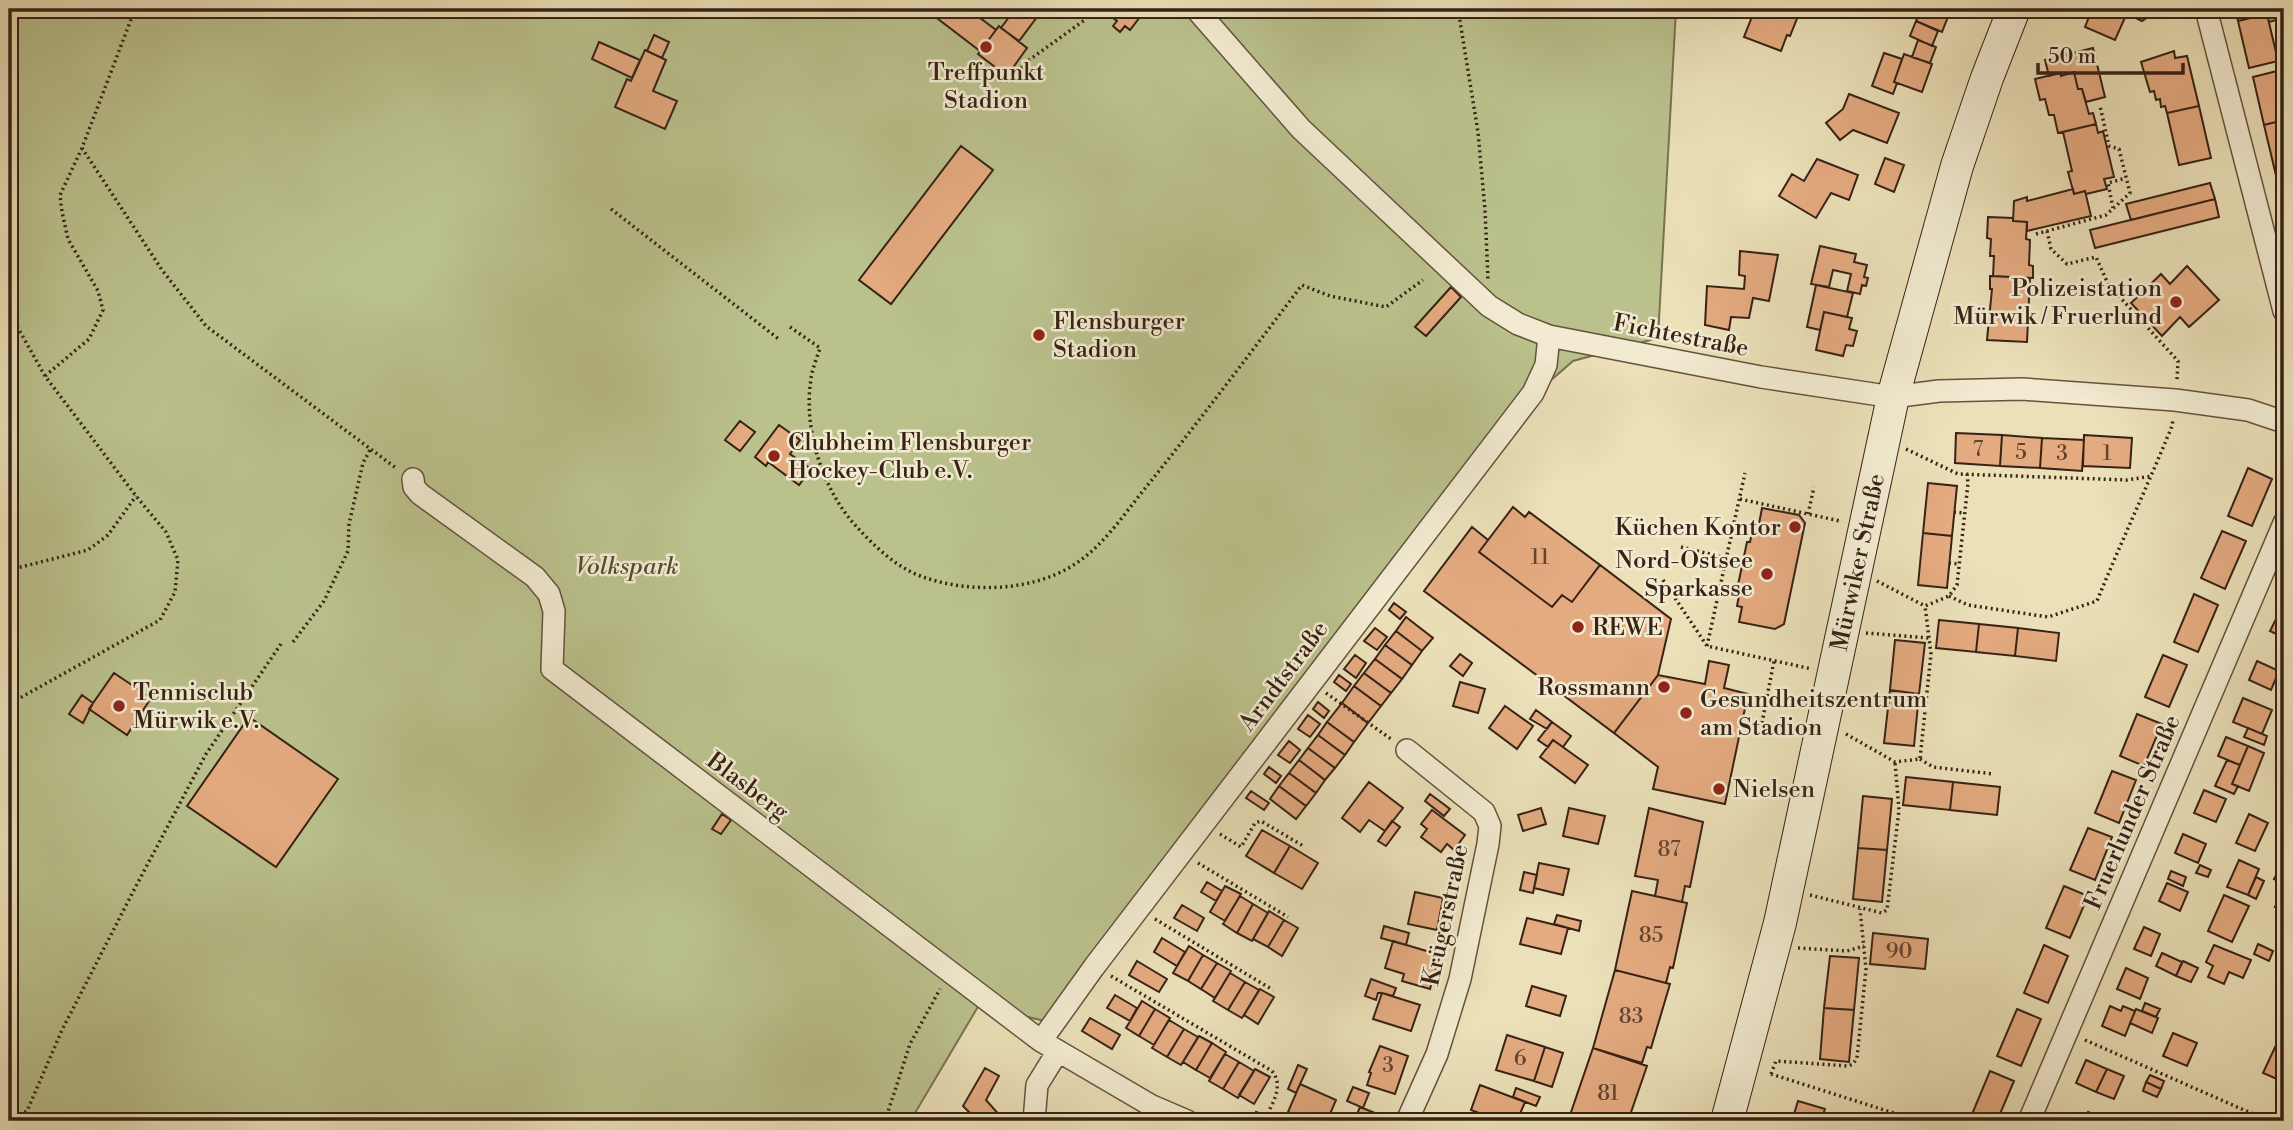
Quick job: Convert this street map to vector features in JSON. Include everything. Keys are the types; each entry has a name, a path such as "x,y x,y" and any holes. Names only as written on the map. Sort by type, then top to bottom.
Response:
{"main road":[{"name":"Mürwiker Straße","path":"1727,1121 1757,1069 1775,946 1893,397 1958,166 1987,78 2014,9"}],"street":[{"name":"Fichtestraße","path":"1196,9 1301,129 1489,306 1518,324 1549,336 1761,377 1893,397 1939,391 2022,389 2175,400 2248,411 2284,422"},
{"path":"2206,9 2284,311"},
{"name":"Arndtstraße","path":"1050,1046 1094,967 1533,393 1546,365 1549,336"},
{"name":"Blasberg","path":"413,478 414,487 420,494 536,577 549,594 554,611 552,669 947,971 1050,1046 1152,1106 1187,1121"},
{"name":"Fruerlunder Straße","path":"2029,1121 2284,523"},
{"name":"Krügerstraße","path":"1407,1121 1437,1054 1460,979 1490,826 1484,812 1408,750"},
{"path":"1034,1121 1037,1085 1050,1046"}],"path":[{"path":"45,376 89,339 103,310 98,291 68,239 60,195 82,148 135,9"},
{"path":"1458,9 1478,132 1489,306"},
{"path":"990,76 1001,81 1012,80 1025,63 1086,19"},
{"path":"2036,234 2106,215 2130,193 2119,149 2109,146 2100,106"},
{"path":"82,148 162,270 206,326 370,450 413,478"},
{"path":"2113,208 2108,183 2126,178"},
{"path":"611,209 780,340"},
{"path":"1949,596 1968,606 2048,617 2097,601 2172,426 2178,361 2108,284 2096,257 2067,264 2051,249 2047,231"},
{"path":"790,327 820,348 811,378 810,418 818,456 827,479 854,525 887,556 922,577 992,588 1034,582 1071,567 1098,546 1193,429 1302,285 1330,296 1386,307 1423,280"},
{"path":"9,312 45,376 166,532 178,560 175,592 160,620 9,704"},
{"path":"1883,443 1912,450 1958,474 2127,480 2152,476"},
{"path":"293,642 324,601 348,551 349,524 363,463 370,450"},
{"path":"1707,646 1745,473"},
{"path":"1855,576 1878,582 1925,606 1949,596 1957,585 1967,474"},
{"path":"1808,514 1814,487"},
{"path":"9,570 88,550 108,535 136,496"},
{"path":"1740,499 1865,527"},
{"path":"1954,512 1965,513"},
{"path":"1681,547 1726,558"},
{"path":"1949,563 1959,564"},
{"path":"1663,580 1707,646 1802,667"},
{"path":"1920,759 1931,654 1925,606"},
{"path":"1843,630 1892,637 1899,635 1929,638"},
{"path":"9,1118 27,1111 62,1030 206,754 283,641"},
{"path":"1762,723 1774,661"},
{"path":"1311,683 1408,750"},
{"path":"1822,729 1847,734 1895,762 1920,759 1933,767 1994,774"},
{"path":"1788,889 1882,914 1887,909 1899,810 1895,762"},
{"path":"1241,847 1255,823 1261,821 1305,847"},
{"path":"1181,853 1288,917"},
{"path":"1138,909 1273,989"},
{"path":"1757,1069 1776,1061 1848,1066 1857,1058 1866,970 1860,909"},
{"path":"1775,946 1847,951 1864,946"},
{"path":"1094,967 1272,1071 1278,1089 1264,1121"},
{"path":"885,1121 910,1044 934,1003 947,971"},
{"path":"2067,1033 2269,1121"},
{"path":"1757,1069 1919,1121"}],"green space":[{"name":"Volkspark","path":"9,9 1676,9 1658,338 1573,361 1534,395 1053,1023 979,1005 915,1113 914,1121 9,1121"}],"building":[{"path":"925,9 968,9 996,30 980,51"},
{"path":"1015,9 1043,9 1019,41 1001,28"},
{"path":"1119,9 1146,9 1130,30 1125,26 1120,32 1113,26 1117,21 1112,17"},
{"path":"1755,9 1800,11 1781,51 1744,37"},
{"path":"1921,9 1951,9 1942,32 1916,21"},
{"path":"2092,9 2117,9 2127,13 2115,40 2085,27"},
{"path":"2117,9 2159,9 2142,21"},
{"path":"2235,9 2266,9 2267,14 2238,21"},
{"path":"2266,9 2284,9 2284,18 2269,22"},
{"path":"2267,14 2278,61 2249,68 2238,21"},
{"path":"1916,21 1938,31 1932,46 1910,36"},
{"path":"999,26 1027,48 1007,76 978,54"},
{"path":"654,35 669,42 662,58 647,51"},
{"path":"1918,40 1936,47 1930,63 1912,57"},
{"path":"599,42 640,60 632,78 592,59"},
{"path":"2093,48 2105,97 2086,102 2082,89 2078,89 2074,72 2049,76 2045,60"},
{"path":"645,50 666,60 653,91 677,101 665,129 615,107 627,79 631,81"},
{"path":"2174,51 2175,58 2187,56 2199,106 2167,113 2165,106 2161,107 2160,99 2156,100 2154,91 2150,92 2141,62"},
{"path":"1884,53 1902,59 1893,94 1872,86"},
{"path":"1904,54 1932,64 1922,92 1894,82"},
{"path":"2281,70 2284,84 2284,120 2264,125 2253,77"},
{"path":"2074,72 2078,89 2082,89 2089,114 2093,113 2096,124 2058,133 2054,115 2049,115 2045,99 2040,100 2035,79"},
{"path":"1849,94 1899,113 1887,143 1853,130 1840,140 1826,123 1843,109"},
{"path":"2199,106 2211,158 2179,165 2167,113"},
{"path":"2284,120 2284,187 2279,188 2264,125"},
{"path":"2096,124 2098,133 2103,131 2114,177 2104,179 2107,189 2074,194 2063,132"},
{"path":"961,146 993,170 891,304 859,280"},
{"path":"1885,158 1904,165 1894,192 1875,184"},
{"path":"1817,159 1858,175 1849,200 1831,193 1816,218 1779,196 1792,174 1804,181"},
{"path":"2210,183 2215,199 2131,220 2126,204"},
{"path":"2073,189 2074,194 2085,191 2091,216 2027,231 2027,222 2013,221 2014,201 2027,197 2027,201"},
{"path":"2215,199 2219,217 2095,248 2090,230"},
{"path":"1988,217 2013,218 2013,221 2027,222 2026,239 2030,240 2029,265 2033,266 2033,278 1993,276 1994,256 1990,256 1991,239 1987,238"},
{"path":"1820,246 1856,254 1854,262 1867,265 1864,277 1868,278 1866,286 1862,285 1860,294 1847,291 1851,274 1833,270 1829,287 1811,284"},
{"path":"1740,251 1778,255 1769,301 1753,298 1749,318 1731,317 1729,330 1705,325 1707,286 1744,289 1745,276 1739,275"},
{"path":"2187,266 2219,300 2189,327 2180,317 2162,336 2131,303 2161,274 2170,284"},
{"path":"1990,276 2030,278 2027,342 1987,340 1992,289"},
{"path":"1816,285 1853,293 1847,317 1824,312 1820,330 1807,327"},
{"path":"1451,287 1461,297 1426,336 1415,327"},
{"path":"1824,312 1852,318 1849,329 1857,331 1853,346 1846,345 1843,356 1816,350"},
{"path":"740,421 755,432 740,451 725,440"},
{"name":"Clubheim Flensburger Hockey-Club e.V.","path":"779,425 800,440 790,454 811,469 799,485 768,462 766,466 755,457"},
{"path":"1956,433 2002,435 2000,466 1955,463"},
{"path":"2002,435 2042,438 2040,468 2000,466"},
{"path":"2084,435 2132,438 2130,468 2083,466"},
{"path":"2042,438 2084,440 2082,471 2040,468"},
{"path":"2248,468 2272,479 2252,526 2228,516"},
{"path":"1928,483 1957,486 1952,536 1923,533"},
{"path":"1513,507 1525,517 1529,512 1600,565 1572,602 1562,595 1552,607 1479,552"},
{"name":"Nord-Ostsee Sparkasse","path":"1762,508 1799,515 1805,523 1784,624 1775,629 1739,622 1742,607 1737,606 1741,586 1738,585 1747,542 1750,542 1754,523 1759,524"},
{"path":"1472,527 1488,540 1479,552 1552,607 1562,595 1572,602 1600,565 1671,619 1658,675 1614,733 1424,591"},
{"path":"2222,531 2246,541 2225,589 2201,578"},
{"path":"1923,533 1952,536 1947,588 1918,585"},
{"path":"2194,594 2218,605 2198,652 2174,642"},
{"path":"1394,603 1406,612 1400,619 1389,610"},
{"path":"2279,613 2284,615 2284,638 2270,631"},
{"path":"1406,617 1433,638 1422,651 1396,631"},
{"path":"1939,620 1979,624 1976,652 1936,648"},
{"path":"1979,624 2018,628 2015,656 1976,652"},
{"path":"1375,628 1387,637 1377,650 1364,641"},
{"path":"2018,628 2059,633 2056,661 2015,656"},
{"path":"1396,631 1422,651 1412,665 1385,645"},
{"path":"1895,640 1925,643 1919,694 1890,690"},
{"path":"1385,645 1412,665 1402,679 1375,659"},
{"path":"1460,654 1472,663 1463,676 1450,666"},
{"path":"1355,655 1366,663 1356,678 1344,669"},
{"path":"2163,655 2187,665 2169,707 2145,697"},
{"path":"1375,659 1402,679 1391,693 1364,673"},
{"name":"Gesundheitszentrum am Stadion","path":"1709,661 1729,665 1724,688 1748,694 1725,804 1653,789 1658,767 1614,733 1658,675 1705,684"},
{"path":"2257,661 2279,671 2271,690 2249,680"},
{"name":"Tennisclub Mürwik e.V.","path":"114,673 151,698 127,735 89,709"},
{"path":"1364,673 1391,693 1381,706 1354,686"},
{"path":"1339,675 1351,684 1346,691 1334,682"},
{"path":"1460,682 1485,689 1478,713 1453,706"},
{"path":"1354,686 1381,706 1368,723 1342,703"},
{"path":"1890,690 1919,694 1914,746 1884,743"},
{"path":"82,695 93,703 83,723 69,714"},
{"path":"2243,698 2272,710 2262,734 2233,722"},
{"path":"1318,702 1329,711 1324,718 1313,709"},
{"path":"1342,703 1368,723 1354,742 1327,722"},
{"path":"1505,706 1533,726 1517,749 1489,728"},
{"path":"1536,710 1552,722 1547,729 1530,719"},
{"path":"2137,714 2162,724 2144,766 2120,756"},
{"path":"1308,715 1320,724 1310,737 1298,729"},
{"path":"249,717 338,779 276,867 187,806"},
{"path":"1327,722 1354,742 1345,755 1318,735"},
{"path":"1552,722 1571,736 1563,747 1553,740 1548,747 1538,740"},
{"path":"2248,728 2267,736 2264,745 2244,737"},
{"path":"1318,735 1345,755 1335,768 1308,748"},
{"path":"2226,737 2248,746 2240,765 2218,756"},
{"path":"1553,740 1588,765 1575,783 1540,757"},
{"path":"1289,741 1300,750 1290,763 1278,755"},
{"path":"2248,746 2264,753 2249,791 2232,784"},
{"path":"1308,748 1335,768 1325,780 1299,760"},
{"path":"1299,760 1325,780 1316,793 1289,773"},
{"path":"2227,760 2240,765 2232,784 2238,786 2234,794 2215,786"},
{"path":"1269,767 1281,776 1276,783 1264,774"},
{"path":"2112,771 2136,780 2119,823 2095,813"},
{"path":"1289,773 1316,793 1306,806 1279,786"},
{"path":"1906,777 1953,782 1950,810 1903,805"},
{"path":"1369,782 1403,808 1385,831 1369,820 1360,832 1342,818"},
{"path":"1953,782 2000,787 1997,815 1950,810"},
{"path":"1279,786 1306,806 1296,819 1270,799"},
{"path":"2204,790 2226,799 2216,822 2194,813"},
{"path":"1251,791 1269,803 1264,810 1246,798"},
{"path":"1430,794 1450,809 1444,816 1425,801"},
{"path":"1863,796 1892,799 1887,850 1858,848"},
{"path":"1541,808 1546,824 1523,831 1518,815"},
{"path":"1569,808 1605,816 1598,844 1563,836"},
{"path":"1649,808 1703,822 1690,887 1685,886 1682,902 1655,896 1658,880 1635,876"},
{"path":"1432,810 1465,835 1454,850 1447,844 1441,852 1421,837 1427,829 1421,824"},
{"path":"722,814 731,820 721,834 712,829"},
{"path":"2249,814 2268,823 2255,851 2236,843"},
{"path":"1392,821 1400,827 1386,846 1378,841"},
{"path":"2088,828 2112,837 2095,880 2070,870"},
{"path":"1262,830 1290,846 1274,873 1246,856"},
{"path":"2183,834 2206,844 2198,863 2175,853"},
{"path":"1290,846 1318,863 1302,889 1274,873"},
{"path":"1858,848 1887,850 1882,902 1853,899"},
{"path":"2239,860 2259,869 2248,895 2227,887"},
{"path":"1539,863 1569,869 1563,895 1534,888"},
{"path":"2282,864 2284,865 2284,884 2274,879"},
{"path":"2200,865 2211,870 2208,877 2196,873"},
{"path":"2171,871 2186,877 2183,886 2168,879"},
{"path":"1524,872 1537,875 1533,893 1520,890"},
{"path":"2256,877 2264,881 2256,899 2248,895"},
{"path":"1207,882 1222,891 1216,901 1201,892"},
{"path":"2167,883 2188,892 2180,911 2159,901"},
{"path":"1225,886 1241,894 1225,921 1210,912"},
{"path":"2064,886 2088,896 2070,938 2046,928"},
{"path":"2284,887 2284,911 2275,907"},
{"path":"1632,891 1687,903 1673,968 1670,967 1666,983 1615,970"},
{"path":"1415,892 1443,898 1437,930 1408,924"},
{"path":"2224,895 2249,906 2232,942 2208,931"},
{"path":"1240,896 1253,904 1237,933 1223,924"},
{"path":"1253,904 1268,913 1252,941 1237,933"},
{"path":"1182,905 1204,918 1197,931 1174,918"},
{"path":"1269,911 1284,920 1268,947 1253,939"},
{"path":"1557,915 1581,921 1579,931 1554,924"},
{"path":"1527,918 1568,928 1561,954 1520,944"},
{"path":"1284,920 1298,928 1282,956 1268,947"},
{"path":"1384,926 1409,933 1406,945 1381,938"},
{"path":"2144,927 2160,934 2151,956 2134,949"},
{"path":"1873,933 1928,939 1925,969 1870,964"},
{"path":"1162,938 1185,952 1177,966 1154,952"},
{"path":"1393,941 1440,955 1430,989 1402,981 1404,974 1385,968"},
{"path":"2258,944 2273,951 2269,961 2254,954"},
{"path":"2044,945 2068,956 2048,1003 2024,993"},
{"path":"2214,945 2251,960 2243,978 2229,972 2224,984 2208,977 2213,966 2206,962"},
{"path":"1189,946 1203,955 1188,981 1173,973"},
{"path":"2162,953 2182,962 2176,976 2156,966"},
{"path":"1203,955 1217,963 1201,989 1188,981"},
{"path":"1830,956 1859,958 1854,1010 1824,1008"},
{"path":"1137,961 1167,979 1159,992 1129,975"},
{"path":"2183,961 2198,968 2191,982 2176,976"},
{"path":"1217,963 1231,971 1215,998 1201,989"},
{"path":"2126,968 2148,978 2140,999 2117,989"},
{"path":"1615,970 1670,984 1651,1048 1647,1047 1642,1063 1593,1048"},
{"path":"1230,973 1245,982 1228,1010 1213,1001"},
{"path":"1371,979 1396,988 1393,996 1378,993 1376,1000 1365,996"},
{"path":"1245,982 1259,990 1242,1018 1228,1010"},
{"path":"1532,986 1566,996 1560,1016 1526,1006"},
{"path":"1260,989 1274,997 1258,1024 1244,1015"},
{"path":"1382,993 1420,1005 1411,1031 1373,1019"},
{"path":"1115,995 1137,1008 1130,1021 1107,1008"},
{"path":"1142,1001 1155,1009 1139,1036 1126,1028"},
{"path":"2145,1003 2160,1009 2156,1017 2142,1011"},
{"path":"2110,1006 2121,1011 2123,1006 2135,1011 2125,1036 2102,1026"},
{"path":"1824,1008 1854,1010 1849,1062 1820,1059"},
{"path":"1155,1009 1170,1018 1154,1045 1139,1036"},
{"path":"2017,1009 2041,1019 2021,1066 1997,1056"},
{"path":"2136,1009 2158,1018 2152,1033 2130,1023"},
{"path":"1090,1018 1120,1035 1112,1049 1082,1031"},
{"path":"1169,1020 1184,1029 1167,1057 1152,1048"},
{"path":"1184,1029 1198,1037 1181,1065 1167,1057"},
{"path":"2173,1033 2197,1043 2187,1066 2163,1056"},
{"path":"1507,1035 1545,1047 1534,1081 1496,1070"},
{"path":"1199,1036 1212,1043 1196,1070 1183,1062"},
{"path":"1212,1043 1226,1052 1210,1078 1196,1070"},
{"path":"2276,1045 2284,1049 2284,1082 2263,1073"},
{"path":"1380,1046 1408,1056 1395,1094 1367,1085 1371,1073 1369,1072"},
{"path":"1545,1047 1563,1053 1552,1087 1534,1081"},
{"path":"1593,1048 1647,1066 1628,1121 1568,1121"},
{"path":"1225,1054 1239,1062 1223,1089 1209,1081"},
{"path":"2086,1060 2107,1069 2096,1092 2076,1083"},
{"path":"1239,1062 1254,1071 1238,1098 1223,1089"},
{"path":"1298,1065 1307,1069 1296,1093 1288,1089"},
{"path":"985,1068 999,1076 986,1100 1003,1119 1000,1121 978,1121 963,1106"},
{"path":"1255,1069 1270,1077 1254,1104 1239,1095"},
{"path":"2107,1069 2124,1076 2114,1099 2096,1092"},
{"path":"1990,1071 2014,1081 1997,1121 1970,1119"},
{"path":"2150,1075 2164,1081 2161,1089 2146,1082"},
{"path":"2146,1082 2161,1089 2157,1097 2143,1091"},
{"path":"1300,1084 1336,1100 1327,1121 1306,1121 1288,1112"},
{"path":"1480,1085 1525,1102 1517,1121 1500,1121 1471,1110"},
{"path":"1353,1087 1369,1093 1363,1108 1347,1101"},
{"path":"1516,1088 1540,1097 1536,1106 1513,1097"},
{"path":"1798,1101 1825,1109 1821,1121 1792,1121"},
{"path":"1360,1107 1385,1117 1383,1121 1354,1121"},
{"path":"1256,1112 1264,1115 1261,1121 1252,1121"},
{"path":"2088,1112 2108,1120 2108,1121 2084,1121"},
{"path":"1094,1114 1107,1121 1090,1121"}],"place":[{"name":"Treffpunkt Stadion","path":"986,47"},
{"name":"Polizeistation Mürwik / Fruerlund","path":"2176,302"},
{"name":"Flensburger Stadion","path":"1039,335"},
{"name":"Clubheim Flensburger Hockey-Club e.V.","path":"774,456"},
{"name":"Küchen Kontor","path":"1795,527"},
{"name":"Nord-Ostsee Sparkasse","path":"1767,574"},
{"name":"REWE","path":"1578,627"},
{"name":"Rossmann","path":"1664,687"},
{"name":"Tennisclub Mürwik e.V.","path":"119,706"},
{"name":"Gesundheitszentrum am Stadion","path":"1686,713"},
{"name":"Nielsen","path":"1719,789"}]}
